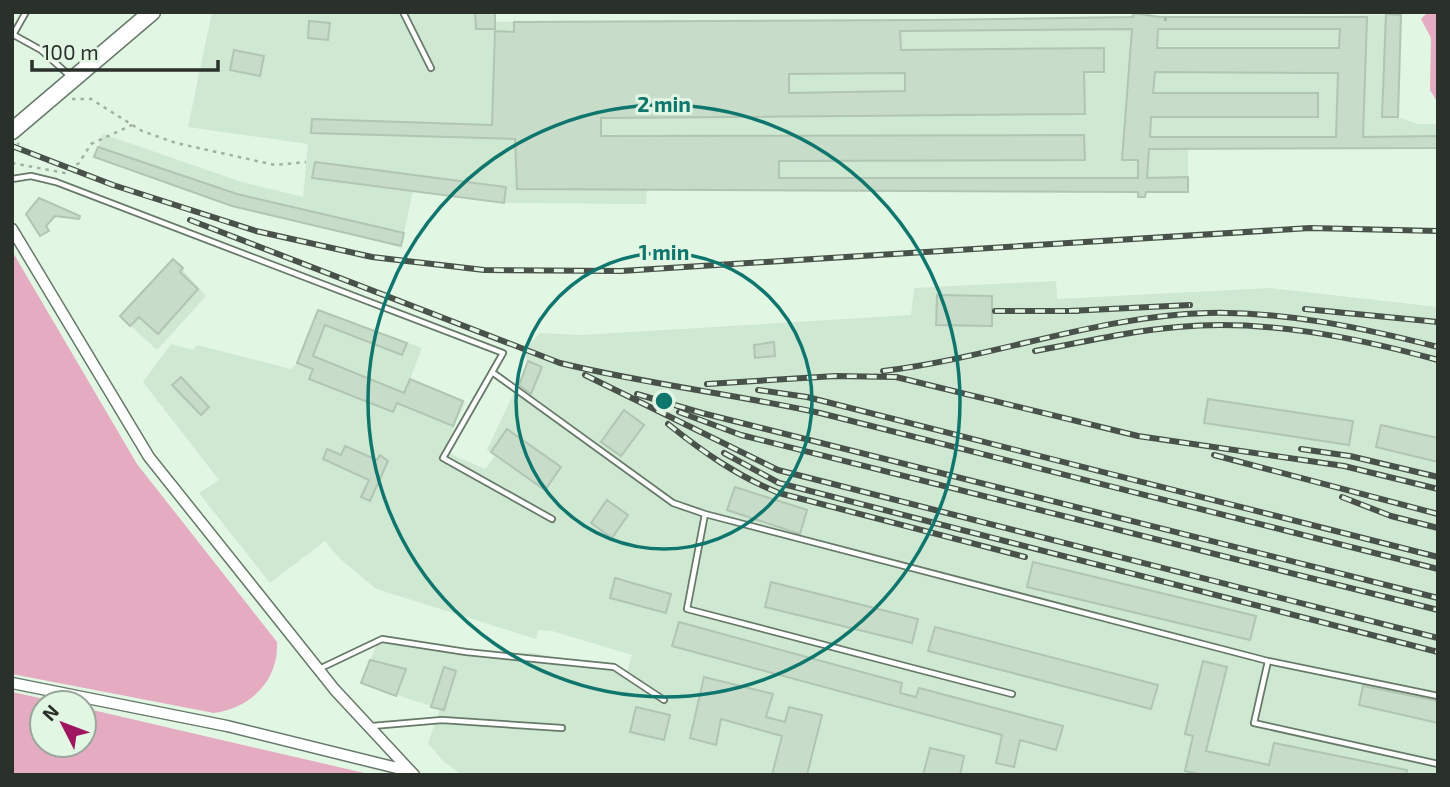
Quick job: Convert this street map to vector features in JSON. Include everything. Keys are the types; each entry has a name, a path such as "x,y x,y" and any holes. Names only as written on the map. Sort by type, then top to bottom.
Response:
{"main road":[{"path":"12,131 152,12"}],"street":[{"path":"12,229 149,457 318,669 412,773"},
{"path":"12,683 227,726 412,773"}],"lane":[{"path":"26,12 13,34 41,50 73,79"},
{"path":"403,12 430,68"},
{"path":"12,179 31,176 56,182 503,353 443,458 552,519"},
{"path":"492,372 673,503 705,514 1268,661 1438,696"},
{"path":"705,514 687,610 1012,694"},
{"path":"318,669 382,639 466,652 614,667 664,700"},
{"path":"1268,661 1254,723 1438,764"},
{"path":"367,726 442,720 562,728"}],"path":[{"path":"1166,21 1167,12"},
{"path":"55,94 65,103 83,97 132,125 176,143 275,165 306,162"},
{"path":"12,163 65,173 79,163 91,144 132,125"}],"shaded area":[{"path":"212,12 495,12 495,22 941,20 1129,17 1134,13 1174,17 1401,15 1398,117 1418,124 1438,124 1438,148 1188,149 1188,192 647,190 646,204 504,203 413,191 401,246 232,206 94,157 103,134 242,182 303,197 308,144 188,127"},
{"path":"1428,12 1438,12 1438,103 1430,90 1431,38 1421,19"},
{"path":"12,251 137,464 277,642 273,669 260,690 239,705 214,713 12,674"},
{"path":"173,259 206,296 157,350 120,316"},
{"path":"1056,281 1057,299 1270,288 1438,307 1438,775 462,775 444,762 428,743 440,709 361,683 379,639 462,651 534,653 618,671 625,679 632,655 552,631 538,630 536,639 375,588 340,559 325,541 270,583 199,493 219,480 143,382 171,344 193,350 197,345 291,369 297,363 318,310 422,348 410,379 465,402 444,451 485,469 495,456 487,450 528,362 523,352 540,333 581,335 911,315 914,288"},
{"path":"12,692 28,695 28,759 98,759 98,711 373,775 12,775"}],"building":[{"path":"475,12 495,12 495,29 476,29"},
{"path":"1134,13 1159,17 1367,17 1363,137 1438,136 1438,148 1149,149 1147,178 1188,177 1188,192 1146,192 1145,197 1138,197 1138,192 517,189 515,139 311,133 312,119 492,125 495,31 514,32 514,22 1133,17","holes":["1132,29 1122,160 1138,160 1138,178 779,178 779,161 1085,160 1084,135 601,136 601,118 1085,114 1084,72 1104,72 1104,48 901,50 900,31","1158,29 1340,29 1339,48 1157,48","1155,72 1338,73 1336,137 1150,137 1151,117 1318,117 1318,93 1153,93","905,73 905,91 789,93 789,74"]},
{"path":"1386,14 1401,15 1398,117 1382,117"},
{"path":"309,21 330,23 328,40 308,38"},
{"path":"234,50 264,56 260,76 230,70"},
{"path":"98,147 237,194 404,233 401,246 232,206 94,157"},
{"path":"315,162 506,187 504,203 312,178"},
{"path":"39,198 80,216 79,219 55,216 46,226 49,231 40,236 26,214"},
{"path":"173,259 183,268 180,272 198,289 158,334 139,317 130,326 120,316"},
{"path":"937,295 992,296 992,326 936,325"},
{"path":"318,310 407,343 402,355 325,325 313,356 404,393 410,379 463,401 453,426 397,403 393,412 309,379 313,369 297,363"},
{"path":"774,342 775,356 755,358 754,345"},
{"path":"528,361 542,367 531,394 519,385"},
{"path":"181,377 209,407 201,415 172,385"},
{"path":"1208,399 1353,421 1349,445 1204,423"},
{"path":"624,410 644,425 621,456 601,442"},
{"path":"1381,425 1438,438 1438,462 1376,447"},
{"path":"507,429 561,467 545,490 491,452"},
{"path":"345,446 377,460 380,455 388,461 370,501 361,497 369,480 323,459 327,449 341,455"},
{"path":"735,487 807,510 800,534 727,510"},
{"path":"607,500 628,515 612,538 591,523"},
{"path":"1033,562 1256,616 1250,640 1027,587"},
{"path":"615,578 671,594 666,613 610,598"},
{"path":"771,582 918,619 912,643 765,607"},
{"path":"679,622 902,683 900,693 916,697 919,688 1063,726 1056,750 1020,740 1014,767 996,763 1002,735 672,646"},
{"path":"935,627 1158,685 1151,709 928,651"},
{"path":"370,660 406,669 396,696 361,683"},
{"path":"1203,661 1227,667 1206,751 1269,765 1274,743 1407,770 1406,775 1203,775 1185,771 1193,736 1185,734"},
{"path":"444,667 456,671 444,710 431,707"},
{"path":"704,677 773,694 766,717 785,722 789,707 822,715 807,775 772,775 782,736 721,719 716,745 690,738"},
{"path":"1363,686 1438,701 1438,723 1359,705"},
{"path":"636,707 670,715 664,740 630,732"},
{"path":"930,748 964,756 960,775 923,775"}],"railway":[{"path":"12,146 113,185 256,231 372,257 484,270 621,271 1310,228 1438,231"},
{"path":"190,220 560,363 820,413 1438,569"},
{"path":"1069,311 1190,305"},
{"path":"1305,309 1438,322"},
{"path":"995,311 1078,311"},
{"path":"883,371 964,357 1085,329 1166,316 1207,313 1265,315 1324,322 1438,347"},
{"path":"1035,351 1160,329 1211,325 1276,328 1342,337 1438,360"},
{"path":"585,375 778,470 1438,638"},
{"path":"707,384 836,376 896,377 1138,436 1344,466 1438,489"},
{"path":"758,390 807,397 1438,557"},
{"path":"637,394 702,413 1438,598"},
{"path":"679,412 741,435 1438,610"},
{"path":"668,424 721,463 779,493 1025,557"},
{"path":"1301,449 1350,456 1438,477"},
{"path":"724,453 779,483 1438,652"},
{"path":"1214,455 1438,514"},
{"path":"1342,497 1391,516 1438,528"}]}
